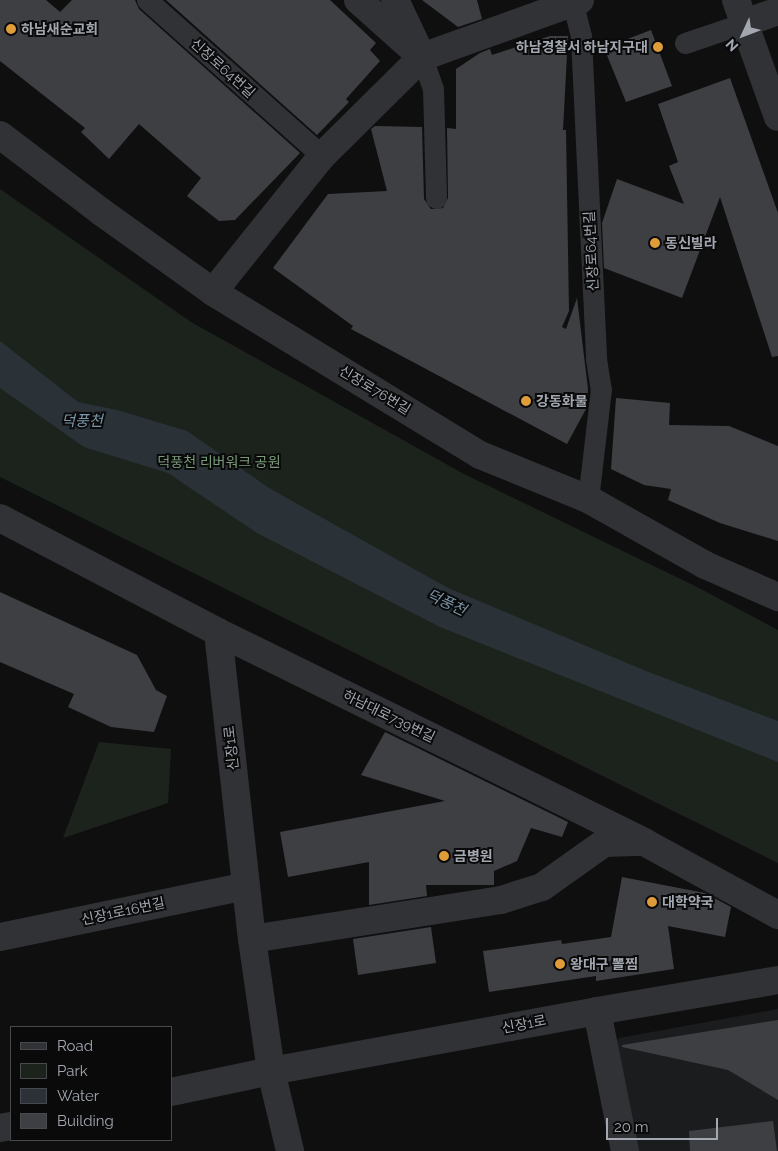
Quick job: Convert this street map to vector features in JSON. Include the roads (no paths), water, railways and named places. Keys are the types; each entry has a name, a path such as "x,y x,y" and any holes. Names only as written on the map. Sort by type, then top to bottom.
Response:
{"street":[{"path":"358,0 422,56"},
{"path":"395,0 422,56"},
{"name":"신장로64번길","path":"213,292 322,156 422,56 575,1"},
{"path":"778,12 740,11 778,117"},
{"name":"신장로76번길","path":"0,135 100,211 213,292 480,455 588,499 705,565 778,597"},
{"name":"하남대로739번길","path":"0,518 218,632 644,842 778,915"},
{"name":"신장1로","path":"218,632 252,939 271,1071"},
{"path":"252,939 501,900 542,887 604,843 644,842"},
{"name":"신장1로16번길","path":"0,937 246,886"},
{"name":"신장1로","path":"172,1092 271,1071 778,980"},
{"path":"597,1011 625,1151"},
{"path":"271,1071 290,1151"}],"lane":[{"name":"신장로64번길","path":"147,0 322,156"},
{"name":"신장로64번길","path":"575,1 581,38 596,359 601,389 588,499"},
{"path":"685,43 740,11"},
{"path":"422,56 433,89 436,198"}],"water":[{"name":"덕풍천","path":"0,341 78,402 117,410 187,431 269,488 448,588 646,671 778,721 778,762 440,627 257,533 168,473 84,447 0,388"}],"place":[{"name":"하남새순교회","path":"11,29"},
{"name":"하남경찰서 하남지구대","path":"658,47"},
{"name":"동신빌라","path":"655,243"},
{"name":"강동화물","path":"526,401"},
{"name":"금병원","path":"444,856"},
{"name":"대학약국","path":"652,902"},
{"name":"왕대구 뽈찜","path":"560,964"}],"park label":[{"name":"덕풍천 리버워크 공원","path":"219,462"}]}
